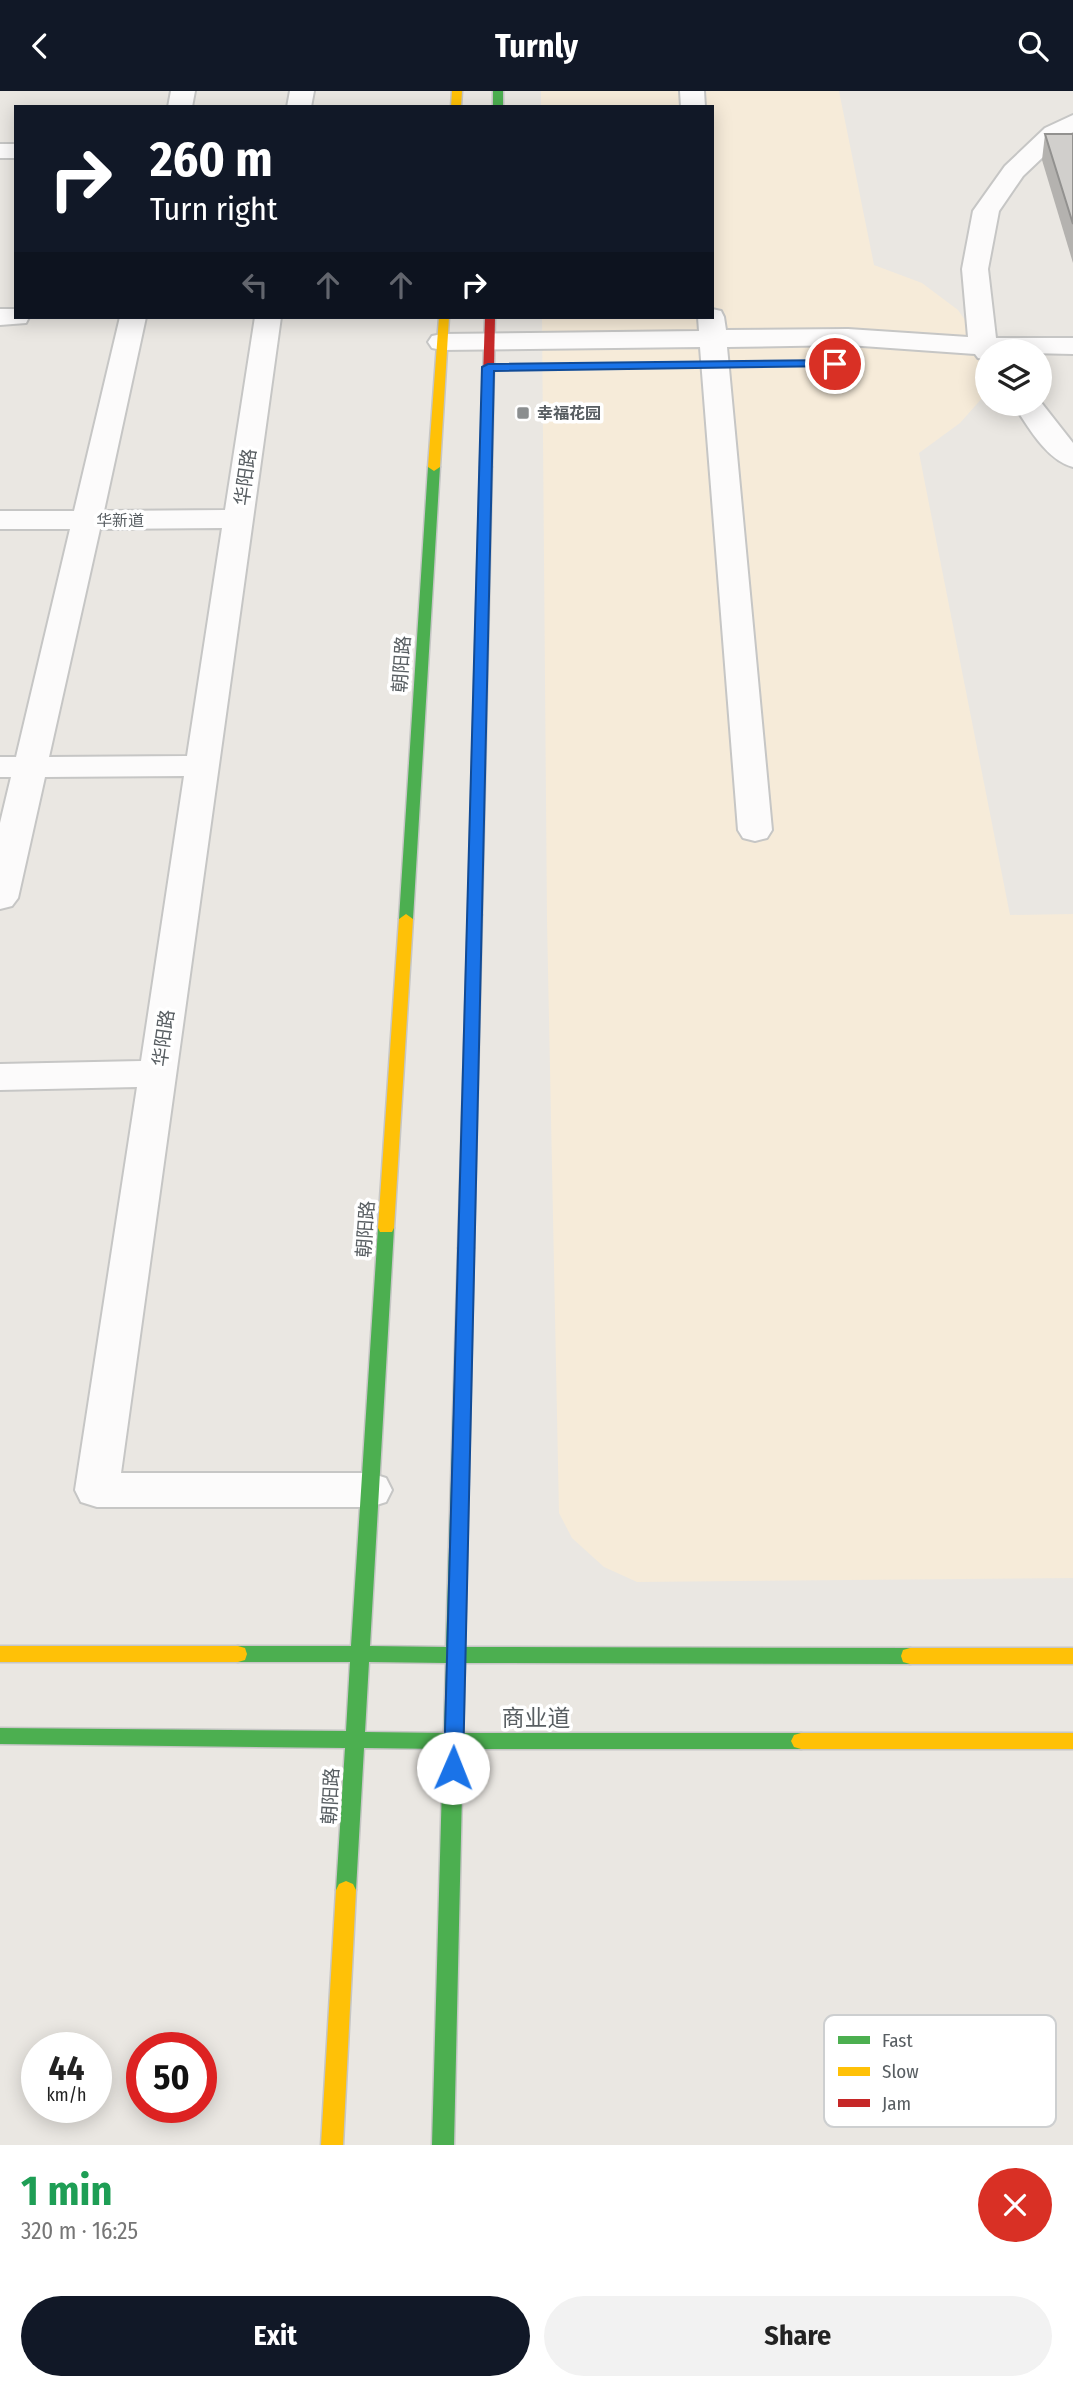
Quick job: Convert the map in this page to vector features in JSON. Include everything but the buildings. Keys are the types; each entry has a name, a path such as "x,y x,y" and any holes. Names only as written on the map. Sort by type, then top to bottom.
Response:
{"main road":[{"name":"朝阳路","path":"332,2145 359,1656 442,342"},
{"path":"443,2145 495,348"},
{"path":"0,1654 1073,1656"},
{"name":"商业道","path":"0,1736 454,1741 1073,1741"}],"street":[{"path":"984,339 975,269 986,211 1014,171 1054,132 1073,122"},
{"path":"0,898 15,767 87,520 133,319"},
{"name":"华阳路","path":"268,319 97,1490 370,1490"},
{"path":"442,342 495,348 714,350 848,337 975,348"},
{"path":"1052,347 1073,346"},
{"path":"714,350 755,830"},
{"path":"859,363 975,350"},
{"path":"1036,416 1057,444 1073,458"},
{"name":"华新道","path":"0,520 239,519"},
{"path":"15,767 203,766"},
{"path":"0,1077 158,1074"}],"shaded area":[{"path":"541,91 839,91 874,265 922,283 958,310 977,339 975,406 960,423 919,453 1010,915 1073,914 1073,1578 637,1582 604,1567 572,1538 559,1513 547,920 542,319 714,319 714,105 541,105"}],"traffic: fast":[{"path":"498,91 498,105"},
{"path":"406,919 434,467"},
{"path":"475,915 486,467"},
{"path":"346,1890 386,1228"},
{"path":"443,2145 466,1248"},
{"path":"238,1654 910,1656"},
{"path":"0,1736 454,1741 801,1741"}],"traffic: slow":[{"path":"456,105 457,91"},
{"path":"434,467 444,319"},
{"path":"466,1248 475,915"},
{"path":"386,1228 406,919"},
{"path":"0,1654 238,1654"},
{"path":"910,1656 1073,1656"},
{"path":"801,1741 1073,1741"},
{"path":"332,2145 346,1890"}],"traffic: jam":[{"path":"486,467 490,319"}],"place":[{"name":"幸福花园","path":"523,413"}],"route":[{"path":"453,1768 488,367 835,364"}]}
